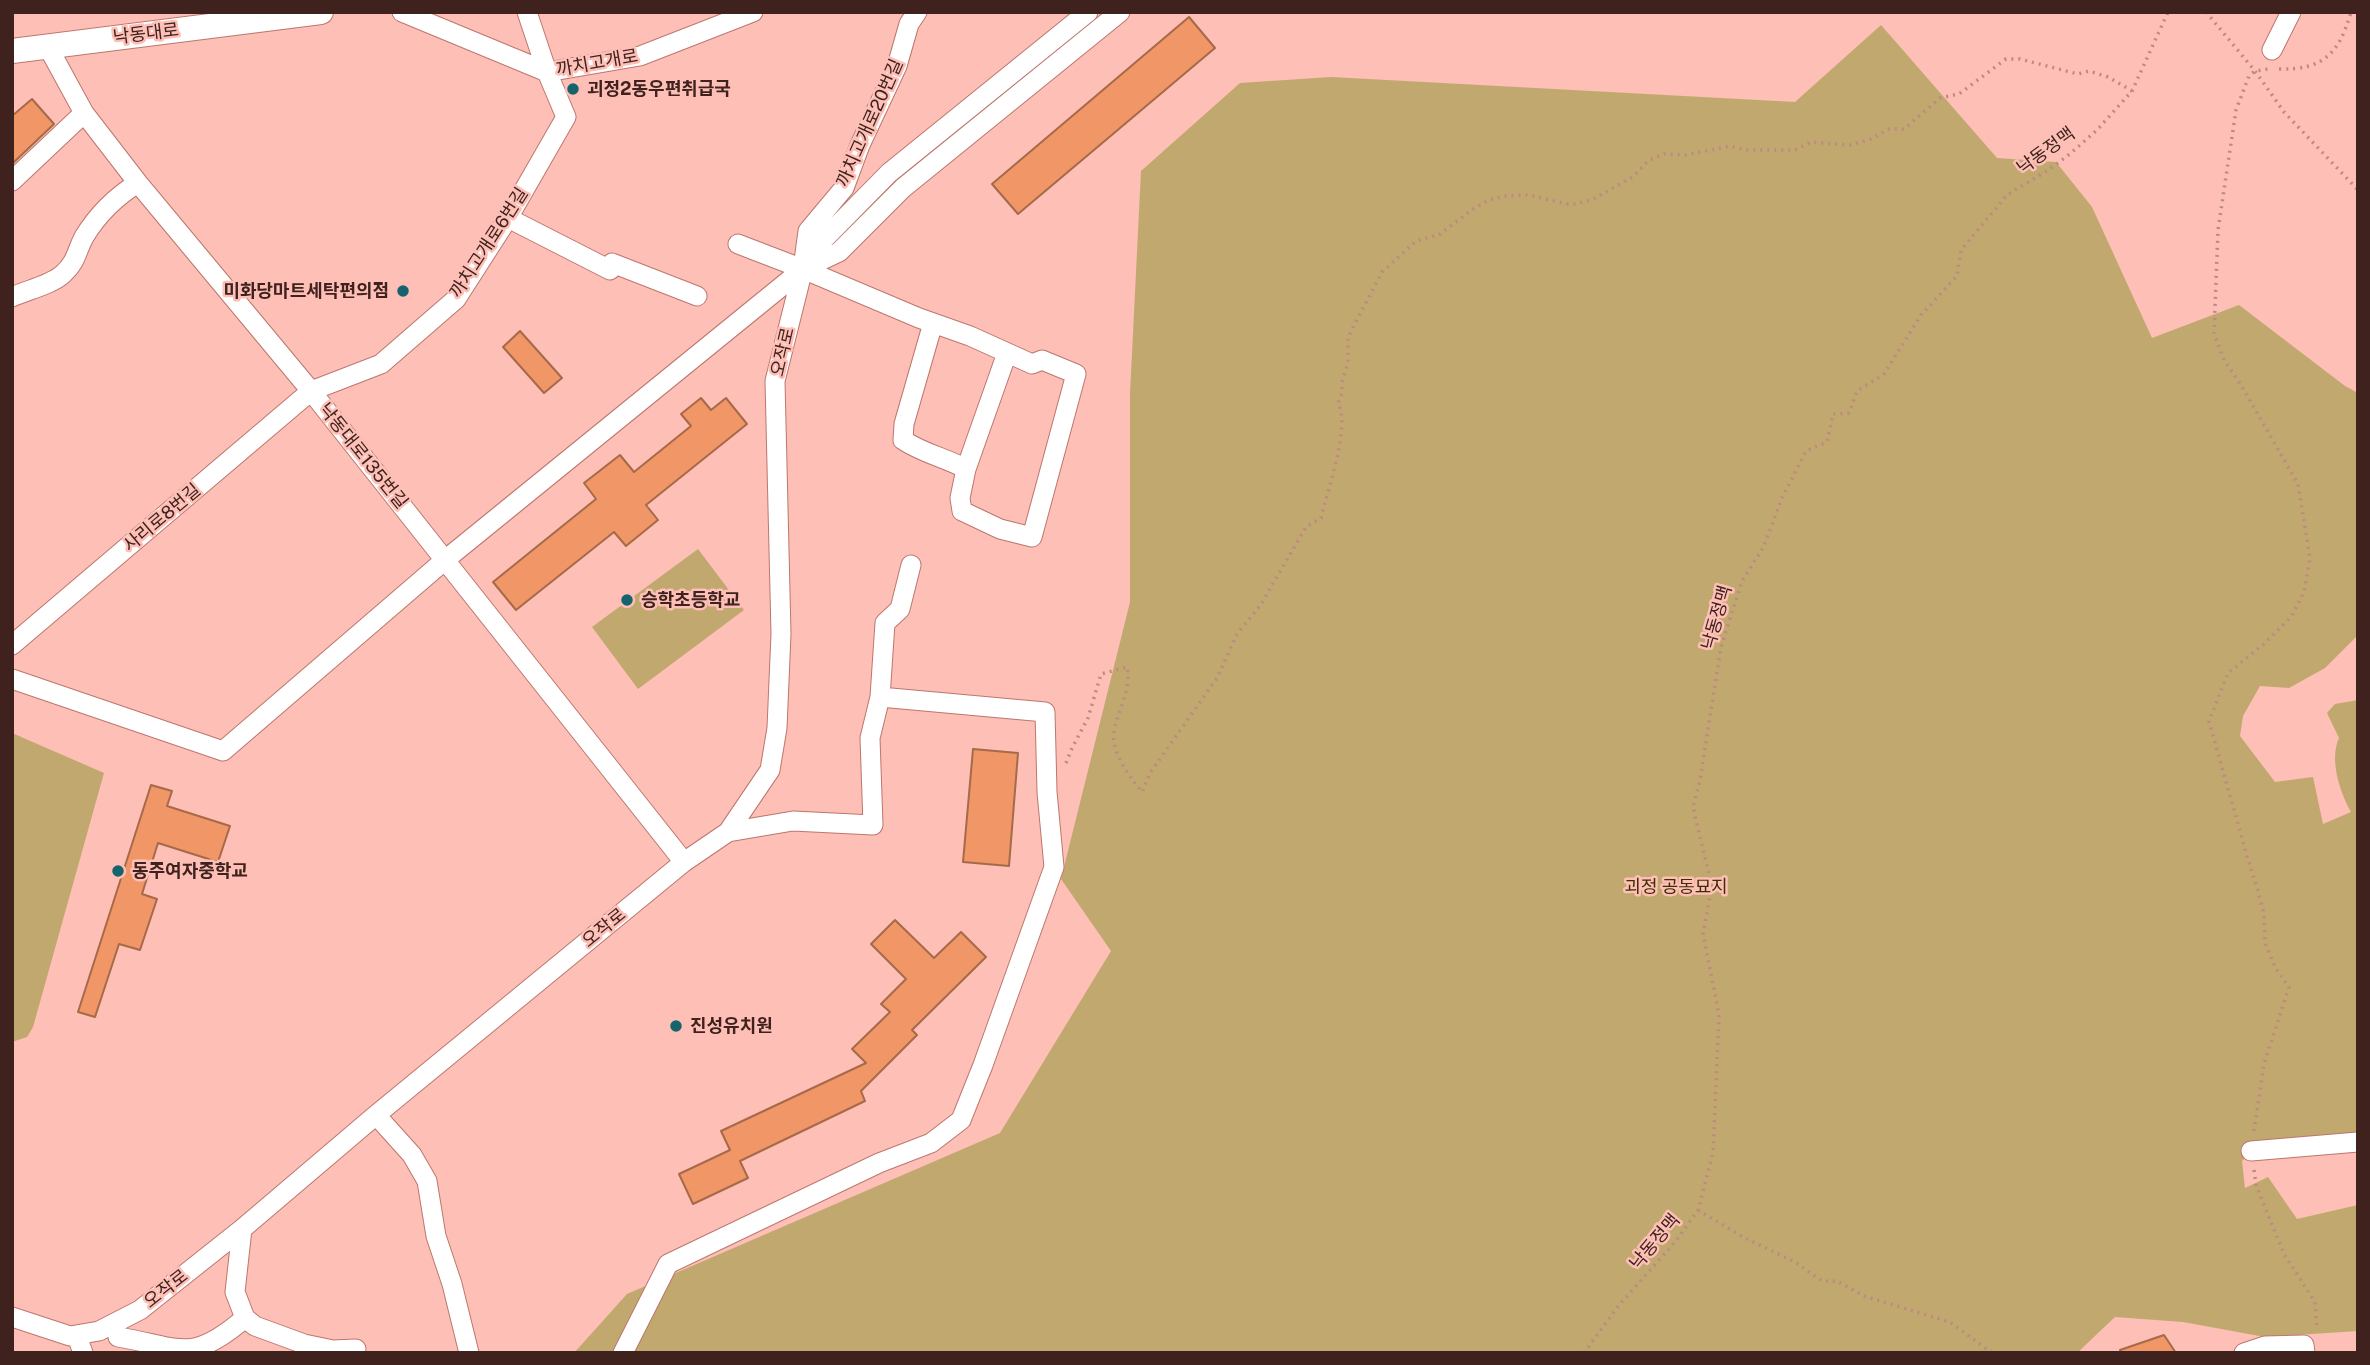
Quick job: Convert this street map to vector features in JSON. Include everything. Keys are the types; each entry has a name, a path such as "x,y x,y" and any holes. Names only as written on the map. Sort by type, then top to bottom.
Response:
{"main road":[{"name":"낙동대로","path":"12,51 321,12"}],"street":[{"name":"까치고개로","path":"402,12 547,72 640,56 753,12"},
{"path":"527,12 547,72"},
{"name":"까치고개로20번길","path":"803,268 808,231 844,188 860,145 897,66 909,24 917,12"},
{"name":"오작로","path":"12,1317 70,1336 80,1344 140,1310 242,1229 376,1115 684,862 728,832 769,770 777,727 781,634 775,381 803,268 819,244 889,173 1088,12"},
{"path":"12,679 223,751 445,559 803,268 839,252 903,188 1120,12"},
{"path":"2282,12 2267,49 2291,12"},
{"name":"낙동대로135번길","path":"48,47 84,113 138,183 311,391 684,862"},
{"name":"까치고개로6번길","path":"311,391 381,363 456,299 508,218 566,117 547,72"},
{"path":"12,181 84,113"},
{"path":"12,297 61,277 76,260 83,240 102,211 122,192 138,183"},
{"path":"508,218 610,270 612,263 696,296"},
{"path":"738,244 970,336 1032,364 1042,360 1076,374 1032,537 1000,529 962,512 960,498 966,469 1007,353"},
{"path":"933,323 904,424 903,440 913,447 966,469"},
{"name":"사리로8번길","path":"12,645 311,391"},
{"path":"728,832 793,821 873,825 870,738 880,697 885,623 900,610 911,565"},
{"path":"623,1353 668,1264 879,1163 931,1143 961,1120 983,1065 1054,867 1047,792 1045,712 880,697"},
{"path":"376,1115 411,1155 428,1181 436,1236 452,1284 469,1353"},
{"path":"2251,1151 2358,1142"},
{"path":"242,1229 235,1292 245,1318 255,1326 314,1350 356,1349"},
{"path":"118,1337 144,1341 162,1348 195,1350 213,1344 245,1318"},
{"path":"2244,1353 2266,1346 2304,1349"}],"path":[{"name":"낙동정맥","path":"1584,1353 1619,1305 1676,1241 1698,1210 1713,1153 1718,1014 1703,933 1712,887 1693,807 1700,780 1721,647 1742,581 1763,548 1782,498 1806,451 1827,442 1833,414 1849,413 1857,391 1884,374 1921,315 1957,276 1961,250 2007,195 2071,153 2097,130 2132,91 2168,12"},
{"path":"2206,12 2255,71 2284,112 2358,190"},
{"path":"2304,1349 2317,1336 2315,1302 2284,1254 2270,1221 2256,1185 2251,1151 2264,1064 2289,987 2276,968 2266,943 2264,914 2209,721 2228,673 2264,644 2291,617 2304,592 2310,558 2298,484 2223,358 2214,333 2218,230 2236,110 2249,76 2255,71 2315,66 2328,56 2343,37 2351,12"},
{"path":"1063,772 1088,718 1101,674 1127,667 1127,688 1113,735 1125,771 1142,792 1150,773 1217,678 1237,634 1260,606 1307,527 1321,518 1340,446 1342,410 1338,403 1348,363 1348,337 1382,272 1416,241 1440,234 1473,209 1489,200 1505,196 1529,195 1567,204 1593,199 1633,177 1648,161 1664,154 1686,155 1730,146 1746,150 1795,150 1811,142 1850,145 1871,139 1889,129 1904,129 1940,98 1959,94 2006,59 2040,63 2078,74 2089,71 2108,77 2132,91"},
{"path":"1698,1210 1743,1237 1795,1262 1822,1281 1837,1281 1864,1296 1950,1322 1992,1353"}],"green space":[{"name":"괴정 공동묘지","path":"1881,25 1997,158 2056,162 2092,207 2152,338 2239,305 2345,386 2358,393 2358,648 2356,637 2325,668 2289,688 2260,686 2243,716 2240,736 2275,782 2313,777 2323,824 2351,812 2340,786 2336,766 2339,738 2327,713 2335,704 2358,700 2358,1137 2259,1145 2242,1161 2245,1188 2268,1177 2297,1219 2358,1205 2358,1331 2265,1337 2183,1322 2115,1317 2077,1353 574,1353 627,1294 1000,1133 1111,951 1061,879 1130,602 1130,394 1141,171 1240,83 1331,77 1795,102"},
{"path":"698,549 744,610 638,689 592,627"},
{"path":"12,733 104,773 33,1027 27,1037 12,1042"}],"building":[{"path":"1189,17 1215,48 1018,214 992,184"},
{"path":"32,99 54,124 12,164 12,116"},
{"path":"520,331 562,378 544,393 503,347"},
{"path":"701,398 711,410 726,398 747,424 646,505 658,520 626,546 614,532 516,610 493,582 596,499 584,483 620,455 634,472 691,426 681,414"},
{"path":"973,749 1018,753 1009,866 963,862"},
{"path":"151,785 172,791 167,806 230,826 218,862 158,843 142,894 157,899 140,950 119,944 95,1017 78,1012"},
{"path":"895,920 934,958 961,932 986,957 912,1030 917,1035 861,1091 865,1101 740,1161 748,1178 693,1204 679,1174 730,1150 721,1131 866,1063 852,1049 890,1012 881,1004 906,979 871,944"},
{"path":"2164,1335 2176,1353 2121,1353 2120,1350"}],"place":[{"name":"괴정2동우편취급국","path":"573,89"},
{"name":"미화당마트세탁편의점","path":"403,291"},
{"name":"승학초등학교","path":"627,600"},
{"name":"동주여자중학교","path":"118,871"},
{"name":"진성유치원","path":"676,1026"}]}
